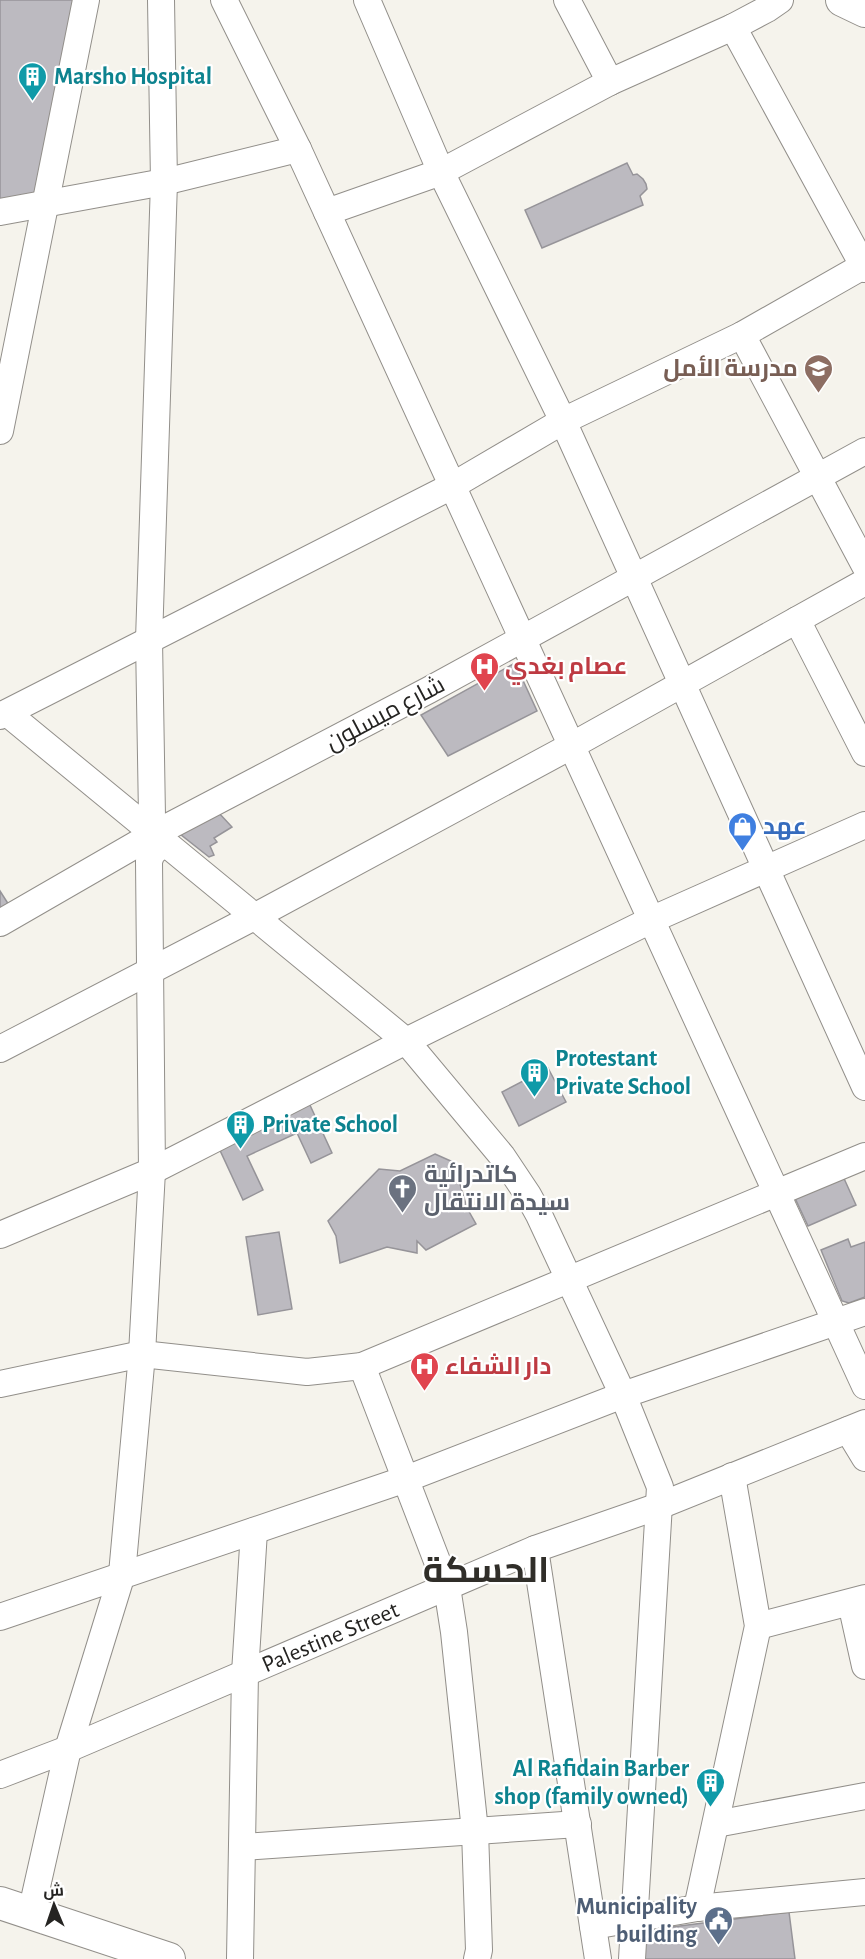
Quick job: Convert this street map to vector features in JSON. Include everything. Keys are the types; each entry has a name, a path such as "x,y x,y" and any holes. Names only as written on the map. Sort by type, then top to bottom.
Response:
{"street":[{"path":"0,431 86,0"},
{"path":"31,1913 68,1749 122,1574 142,1354 152,1171 149,861 156,834 152,816 149,640 164,182 161,0"},
{"path":"224,0 298,148 865,1386"},
{"path":"367,0 441,172 563,421 865,1087"},
{"path":"567,0 610,82"},
{"path":"327,212 441,172 610,82 733,27 780,0"},
{"path":"842,0 865,11"},
{"path":"632,1959 660,1487 623,1395 539,1215 516,1175 406,1041 156,834 4,715 452,486 563,421 742,335 864,266 733,27"},
{"path":"0,212 164,182 298,148"},
{"path":"742,335 865,566"},
{"name":"شارع ميسلون","path":"0,923 156,834 429,690 865,451"},
{"path":"0,1049 254,917 571,746 865,582"},
{"path":"796,620 865,753"},
{"path":"0,1235 152,1171 406,1041 651,920 865,825"},
{"path":"0,1384 142,1354 307,1372 362,1366 865,1156"},
{"path":"0,1617 406,1479 623,1395 865,1312"},
{"path":"362,1366 447,1587 476,1831 479,1950 477,1959"},
{"path":"856,1426 865,1458"},
{"name":"Palestine Street","path":"0,1776 536,1549 659,1506 856,1426"},
{"path":"697,1908 758,1626 732,1476"},
{"path":"240,1959 245,1673 254,1531"},
{"path":"536,1549 598,1959"},
{"path":"758,1626 858,1600 865,1666"},
{"path":"716,1824 865,1796"},
{"path":"242,1847 578,1824"},
{"path":"593,1926 697,1908 865,1892"},
{"path":"0,1903 31,1913 106,1948 169,1959"}],"building":[{"name":"Marsho Hospital","path":"0,0 86,0 45,204 0,212"},
{"path":"627,163 633,175 637,174 646,184 647,189 640,196 643,205 542,248 525,210"},
{"path":"515,663 537,711 448,756 421,715"},
{"path":"218,812 232,827 214,838 217,842 210,846 214,855 209,857 180,834"},
{"path":"0,891 9,905 0,911"},
{"name":"Protestant Private School","path":"548,1068 566,1102 519,1126 502,1092"},
{"name":"Private School","path":"309,1103 332,1153 311,1163 297,1133 247,1156 263,1190 243,1200 218,1146"},
{"name":"كاتدرائية سيدة الانتقال","path":"435,1154 453,1162 451,1173 460,1184 467,1208 476,1224 426,1250 417,1241 417,1253 387,1247 340,1263 336,1236 328,1221 379,1169 400,1171"},
{"path":"842,1174 856,1205 808,1226 794,1196"},
{"path":"279,1232 292,1309 258,1315 246,1237"},
{"path":"848,1239 851,1247 865,1242 865,1297 849,1303 842,1301 821,1250"},
{"name":"Municipality building","path":"789,1912 795,1959 644,1959 641,1931"}],"place":[{"name":"Marsho Hospital","path":"33,102"},
{"name":"مدرسة الأمل","path":"819,394"},
{"name":"عصام بغدي","path":"484,692"},
{"name":"عهد","path":"742,852"},
{"name":"Protestant Private School","path":"534,1098"},
{"name":"Private School","path":"241,1150"},
{"name":"كاتدرائية سيدة الانتقال","path":"403,1214"},
{"name":"دار الشفاء","path":"424,1392"},
{"name":"Al Rafidain Barber shop (family owned)","path":"710,1808"},
{"name":"Municipality building","path":"718,1946"}],"district":[{"name":"الحسكة","path":"486,1569"}]}
